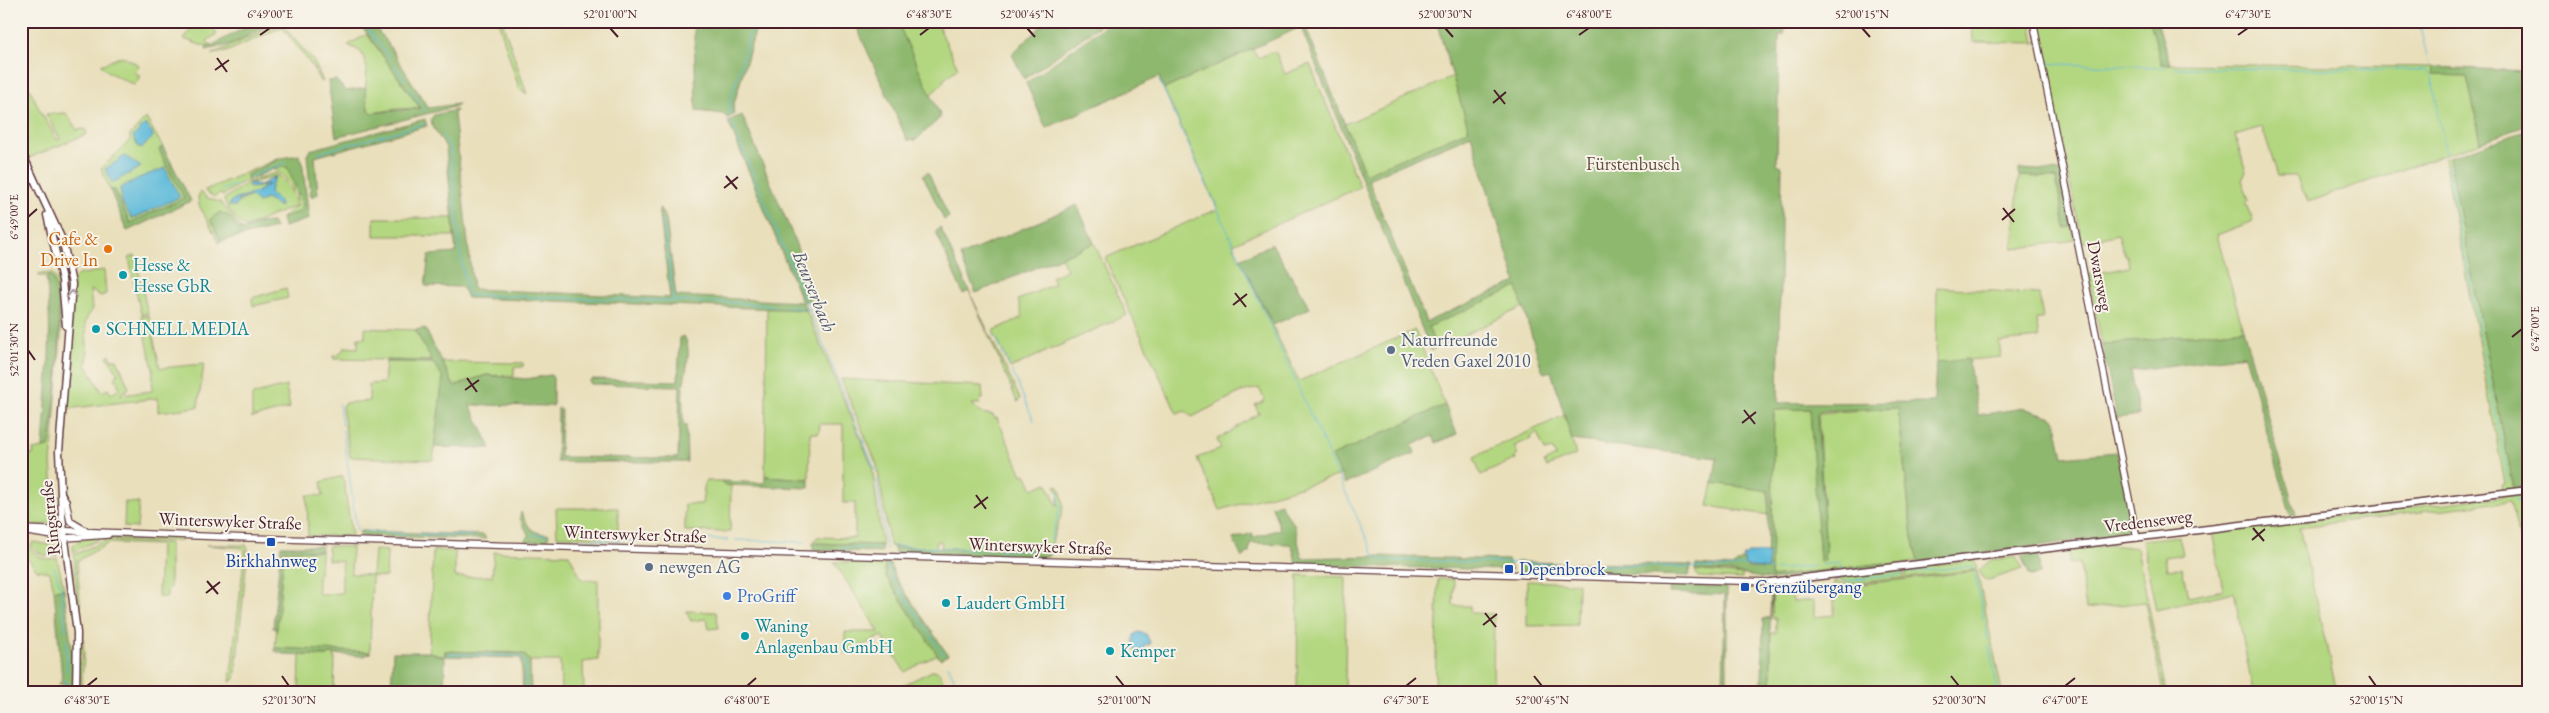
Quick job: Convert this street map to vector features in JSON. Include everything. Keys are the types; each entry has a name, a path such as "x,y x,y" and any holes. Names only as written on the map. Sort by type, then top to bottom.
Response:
{"main road":[{"name":"Ringstraße","path":"21,151 63,242 70,269 72,298 59,452 64,529 68,548 77,633 76,692"},
{"name":"Vredenseweg","path":"1771,582 2528,490"}],"street":[{"name":"Dwarsweg","path":"2033,21 2137,538"},
{"path":"61,493 66,501 70,521 86,530"},
{"name":"Winterswyker Straße","path":"21,530 64,529 135,533 1771,582"},
{"path":"21,530 66,538 135,533"}],"green space":[{"path":"191,21 208,21 217,34 207,41 211,46 200,45 184,39 194,26"},
{"path":"257,21 277,21 232,44 206,50 207,46 211,46"},
{"path":"358,21 369,21 385,39 428,108 458,104 457,106 336,137 328,81 336,80 346,91 365,88 368,109 372,113 420,108"},
{"path":"498,21 502,21 527,94 519,88"},
{"path":"694,21 748,27 750,21 758,21 733,107 734,115 727,118 723,114 696,111"},
{"path":"854,21 897,21 941,117 916,140 907,140"},
{"path":"897,21 936,21 958,68 943,80 944,82 930,95"},
{"path":"1046,21 1106,21 1024,79 1012,54"},
{"path":"1112,21 1134,21 1137,27 1152,21 1293,21 1296,29 1164,89 1159,77 1046,128 1026,83"},
{"name":"Fürstenbusch","path":"1436,21 1784,21 1784,35 1779,35 1777,164 1782,166 1778,403 1934,402 1936,363 1968,359 1978,415 2024,408 2052,417 2055,419 2063,457 2117,452 2133,533 1918,562 1912,537 1898,408 1821,411 1817,415 1826,552 1824,553 1825,561 1820,561 1810,409 1774,410 1771,577 1885,563 1886,566 1771,580 1730,572 1695,570 1696,565 1732,567 1743,559 1748,568 1767,568 1769,491 1713,483 1717,458 1572,440 1551,371 1544,373 1542,370 1517,287 1428,327 1433,339 1427,341 1300,25 1304,23 1365,174 1469,130","holes":["1471,135 1516,282 1426,322 1368,179"]},
{"path":"1972,21 2031,21 2035,43 1973,42"},
{"path":"2037,21 2150,21 2162,64 2432,67 2433,75 2467,76 2481,142 2308,202 2296,176 2278,176 2262,127 2235,135 2246,172 2242,180 2249,200 2245,202 2253,221 2217,235 2243,329 2102,345 2088,275 2129,267 2127,256 2125,256 2118,234 2101,238 2101,240 2082,242"},
{"path":"2150,21 2157,21 2170,64 2162,64"},
{"path":"281,23 314,62 323,81 321,83 312,66 282,27 226,52 212,54"},
{"path":"367,34 420,108 372,113 368,107 365,92 367,68 365,61 360,51 348,45"},
{"path":"1253,49 1258,58 1275,51 1285,74 1310,64 1360,187 1233,244 1299,381 1415,330 1445,405 1333,456 1341,475 1220,510 1197,458 1221,449 1217,439 1259,414 1255,405 1265,401 1259,388 1241,392 1192,417 1185,411 1177,414 1105,258 1218,209 1164,89"},
{"path":"122,56 139,65 135,74 141,75 134,85 108,72 101,65"},
{"path":"2432,67 2528,71 2528,125 2481,142 2467,76 2433,75"},
{"path":"1453,77 1469,130 1365,174 1345,124"},
{"path":"25,78 39,109 57,140 60,139 46,114 66,113 77,130 85,129 87,134 29,158 21,145 21,79"},
{"path":"456,110 454,114 473,289 670,298 659,207 666,219 676,296 802,302 728,121 742,115 793,236 815,298 803,302 806,310 467,298 462,287 425,286 429,255 456,253 446,148 432,125 431,119 434,115"},
{"path":"146,118 163,147 161,148 184,198 130,223 115,190 110,190 101,169 130,140 130,135"},
{"path":"425,119 427,126 315,157 318,194 311,197 307,155 310,150"},
{"path":"2528,130 2528,488 2514,490 2449,157"},
{"path":"163,147 191,201 127,231 110,190 115,190 130,223 184,198 161,155 159,149"},
{"path":"299,155 302,160 309,219 284,227 282,218 299,212 303,205 287,167 279,167 248,179 247,175 281,158"},
{"path":"2449,157 2514,490 2503,491 2502,485 2505,484 2444,159"},
{"path":"280,158 247,175 248,179 222,196 220,193 214,197 205,190"},
{"path":"284,165 290,170 303,205 299,212 282,218 298,204 290,184 282,175 274,170"},
{"path":"2019,169 2061,171 2072,227 2065,228 2056,178 2019,176"},
{"path":"928,172 949,217 944,220 923,175"},
{"path":"275,173 279,175 289,188 294,198 295,206 246,227 243,226 229,210 224,199 248,182","holes":["276,176 271,186 270,194 280,204 266,199 258,203 251,196 237,203 229,203 257,192 269,184 260,186 248,184"]},
{"path":"2019,176 2056,178 2065,228 2072,227 2075,240 2013,249"},
{"path":"201,192 207,198 220,202 243,230 210,219 221,241 219,243 199,205 198,197"},
{"path":"1077,205 1094,243 976,293 960,256"},
{"path":"220,212 230,217 240,231 259,223 272,222 275,228 221,241 210,219"},
{"path":"374,218 453,218 454,236 374,236"},
{"path":"940,227 969,291 963,294 936,232"},
{"path":"1094,243 1127,315 1010,368 993,331 1023,317 1018,300 1054,284 1051,277 1067,270 1061,257"},
{"path":"1272,244 1310,308 1273,325 1240,259"},
{"path":"135,255 148,314 141,314 129,258"},
{"path":"104,270 106,294 101,296 90,290 92,309 85,322 88,356 86,365 102,392 108,389 111,394 120,389 115,376 118,374 107,356 110,354 111,359 117,359 129,388 120,395 152,391 153,369 141,316 149,316 160,368 204,364 198,407 158,412 158,398 66,409 73,280 78,275"},
{"path":"52,273 58,282 61,337 51,463 55,519 44,525 21,524 21,456 34,454 33,450 49,447 55,406 59,361 56,295 51,276 39,276 39,274"},
{"path":"51,276 56,288 59,308 58,358 49,447 43,448 49,341 46,277"},
{"path":"1517,286 1523,307 1431,351 1427,341 1433,339 1428,327"},
{"path":"1937,287 2039,294 2043,319 2036,319 2039,338 1999,342 2001,357 1936,363"},
{"path":"286,288 288,298 253,306 252,298"},
{"path":"969,291 1020,399 1017,402 1011,387"},
{"path":"767,308 806,310 872,466 882,545 813,543 817,537 855,538 855,503 843,503 843,424 820,424 819,433 810,433 809,479 765,476"},
{"path":"365,328 415,330 432,361 334,359 333,356 339,355 345,347 358,348 358,338 365,338"},
{"path":"425,328 454,386 486,375 526,379 551,375 553,378 553,406 470,405 491,448 434,447 443,377 433,363 386,362 386,360 432,361 415,330"},
{"path":"2243,329 2296,515 2291,516 2245,355 2130,371 2139,415 2117,418 2102,345"},
{"path":"684,336 688,348 683,388 683,425 686,425 687,462 557,462 558,408 561,410 560,457 678,458 680,386 591,384 589,381 591,379 678,381 680,338"},
{"path":"386,362 433,363 443,377 433,460 350,457 342,407 344,403 369,401 369,384 384,383"},
{"path":"442,362 523,363 523,367 514,367 514,376 486,375 454,386"},
{"path":"841,379 982,386 983,399 981,399 980,404 972,404 981,413 993,415 995,419 997,418 1022,475 1026,474 1033,489 1047,483 1057,506 1059,492 1055,486 1058,485 1063,505 1050,555 1047,556 1048,550 942,548 941,541 937,541 936,548 890,546 877,465"},
{"path":"286,386 290,408 252,418 252,395"},
{"path":"1445,405 1457,434 1436,443 1433,436 1412,445 1415,453 1345,484 1332,456"},
{"path":"1898,408 1912,537 1918,562 1886,566 1885,563 1771,577 1774,410 1810,409 1820,561 1826,552 1818,413"},
{"path":"1565,415 1576,455 1547,467 1544,462 1556,456 1552,449 1545,451 1537,433 1530,437 1531,439 1514,446 1518,455 1515,456 1516,459 1481,475 1474,457"},
{"path":"343,476 352,536 308,536 307,495 323,496 321,482"},
{"path":"765,476 809,479 809,488 723,485 722,481 765,483"},
{"path":"705,481 722,481 723,485 731,485 730,532 685,531 685,504 702,504"},
{"path":"1713,483 1767,490 1769,515 1708,506"},
{"path":"2528,493 2528,572 2510,501 2299,527 2337,692 2253,692 2234,592 2156,610 2142,540 2179,536 2183,554 2165,557 2167,570 2182,568 2188,597 2223,590 2212,532"},
{"path":"125,502 139,503 137,528 124,527"},
{"path":"1281,503 1282,508 1294,524 1302,558 1378,556 1508,560 1512,570 1297,565 1292,546 1289,544 1250,543 1249,552 1242,558 1233,539 1253,533 1252,538 1280,529 1272,506"},
{"path":"556,508 618,508 618,537 557,536"},
{"path":"521,512 531,529 549,534 547,541 524,542 529,536 520,518"},
{"path":"360,531 484,535 486,539 361,536 359,534"},
{"path":"119,535 178,537 181,541 102,538 73,552 73,545 83,539"},
{"path":"25,540 34,552 41,557 46,559 57,558 64,589 54,590 50,572 37,570 23,553"},
{"path":"106,540 170,543 170,587 167,590 167,597 158,597 160,545 109,543 77,561 84,654 81,692 78,692 80,659 83,656 80,654 74,555"},
{"path":"33,542 56,546 57,555 49,556 39,553 33,548 31,544"},
{"path":"813,543 882,545 881,552 813,550"},
{"path":"206,545 246,545 248,548 235,679 230,682 245,550 243,548"},
{"path":"2111,545 2137,548 2166,692 2163,692 2145,602 2086,609 2080,563 2069,564 2069,550"},
{"path":"281,546 322,546 321,551 284,550 277,629 273,628"},
{"path":"328,546 352,547 351,574 372,575 374,550 387,551 386,577 372,576 370,654 275,648 284,550 321,551 318,583 319,594 342,593 342,561 328,560"},
{"path":"893,547 1048,550 1047,556 1039,557 896,553"},
{"path":"433,550 455,551 455,577 492,576 494,552 569,554 582,580 598,580 598,660 583,662 584,692 561,692 560,661 530,661 521,653 445,651 445,657 429,652"},
{"path":"2038,554 2040,574 2030,576 2021,556"},
{"path":"2016,557 2023,569 1985,581 1979,570 1991,560"},
{"path":"1974,560 1977,569 1975,570 1906,578 1906,568"},
{"path":"834,562 884,563 886,577 938,654 905,672 882,636 845,654 845,632 879,632"},
{"path":"1516,562 1691,565 1689,576 1520,571"},
{"path":"884,563 890,564 895,577 948,655 940,659 886,577"},
{"path":"1903,569 1904,578 1847,584 1834,577"},
{"path":"1695,570 1742,575 1742,579 1698,577"},
{"path":"1977,571 2002,692 1771,692 1771,633 1776,633 1776,618 1772,618 1773,586 1791,584 1793,602 1814,600 1814,617 1834,615 1834,581 1846,586"},
{"path":"1298,575 1346,577 1345,692 1297,692"},
{"path":"1438,579 1454,579 1453,606 1470,606 1471,613 1494,614 1493,692 1435,692"},
{"path":"1527,581 1578,583 1577,625 1527,626"},
{"path":"1670,586 1725,587 1727,591 1727,692 1723,692 1725,595 1669,593"},
{"path":"1771,586 1773,586 1770,619 1771,692 1762,692 1763,619 1770,617"},
{"path":"64,589 75,675 74,692 64,692 65,684 59,684 62,679 54,590"},
{"path":"686,611 716,612 719,628 709,629 707,619 691,621"},
{"path":"275,648 369,652 370,654 363,656 330,654 327,656 284,654 275,651"},
{"path":"445,651 524,654 530,661 531,692 523,692 521,658 445,656"},
{"path":"393,652 429,652 445,657 444,692 391,692"},
{"path":"335,654 334,692 299,692 300,655 327,656"},
{"path":"934,670 939,672 948,692 889,692"}],"water":[{"path":"145,124 152,132 153,137 143,147 138,147 133,137"},
{"path":"125,156 141,167 112,183 105,169"},
{"path":"165,168 180,197 132,219 122,202 120,188"},
{"path":"276,176 271,186 270,194 279,201 280,207 266,199 258,203 251,196 239,200 236,206 229,206 231,201 257,192 269,184 252,188 248,186 249,183 261,185"},
{"path":"1748,553 1768,553 1768,569 1745,566 1743,557"},
{"path":"1138,632 1146,634 1150,642 1149,645 1144,644 1145,650 1140,655 1134,649 1133,644 1134,635"}],"waterway":[{"path":"362,21 390,59"},
{"name":"Beurserbach","path":"730,116 730,103 753,21"},
{"path":"2419,21 2429,66"},
{"path":"2041,46 2045,48 2048,62 2053,64 2165,67"},
{"path":"394,65 404,80"},
{"path":"2175,68 2426,70 2432,78 2446,153"},
{"path":"1159,80 1375,557 1383,560 1732,568 1744,565"},
{"path":"409,88 426,112"},
{"name":"Beurserbach","path":"731,121 876,472"},
{"path":"318,153 424,124"},
{"path":"443,135 450,149 461,260 468,295 738,303 810,309"},
{"path":"250,177 285,163"},
{"path":"2447,164 2509,482"},
{"path":"222,190 239,183"},
{"path":"663,220 674,301"},
{"path":"995,335 1010,367"},
{"path":"1012,371 1034,421"},
{"path":"339,404 342,425"},
{"path":"343,430 357,531"},
{"name":"Beurserbach","path":"877,479 886,550"},
{"path":"1048,550 1060,508 1058,490"},
{"path":"2513,493 2517,502 2528,501"},
{"path":"363,531 408,534"},
{"path":"413,534 475,536"},
{"path":"532,535 547,535"},
{"path":"556,539 642,541"},
{"path":"689,539 728,540"},
{"path":"735,540 805,542"},
{"path":"893,546 1042,551"},
{"path":"840,548 879,548"},
{"path":"1821,565 1839,563 1842,569"},
{"name":"Beurserbach","path":"887,565 891,577 944,655"},
{"path":"1776,570 1815,566"},
{"path":"1907,573 1969,566 1973,568"},
{"path":"54,567 61,589 66,631"},
{"path":"1843,577 1846,581 1902,574"},
{"path":"1975,574 1984,621"},
{"path":"1985,625 1988,640"},
{"path":"66,639 67,673"},
{"path":"1989,646 1998,692"},
{"path":"447,654 520,656 525,662 526,692"},
{"name":"Beurserbach","path":"948,665 960,692"},
{"path":"65,692 66,679"}],"place":[{"name":"Cafe & Drive In","path":"108,249"},
{"name":"Hesse & Hesse GbR","path":"123,275"},
{"name":"SCHNELL MEDIA","path":"96,329"},
{"name":"Naturfreunde Vreden Gaxel 2010","path":"1391,350"},
{"name":"Birkhahnweg","path":"271,542"},
{"name":"newgen AG","path":"649,567"},
{"name":"Depenbrock","path":"1509,569"},
{"name":"Grenzübergang","path":"1745,587"},
{"name":"ProGriff","path":"727,596"},
{"name":"Laudert GmbH","path":"946,603"},
{"name":"Waning Anlagenbau GmbH","path":"745,636"},
{"name":"Kemper","path":"1110,651"}]}
